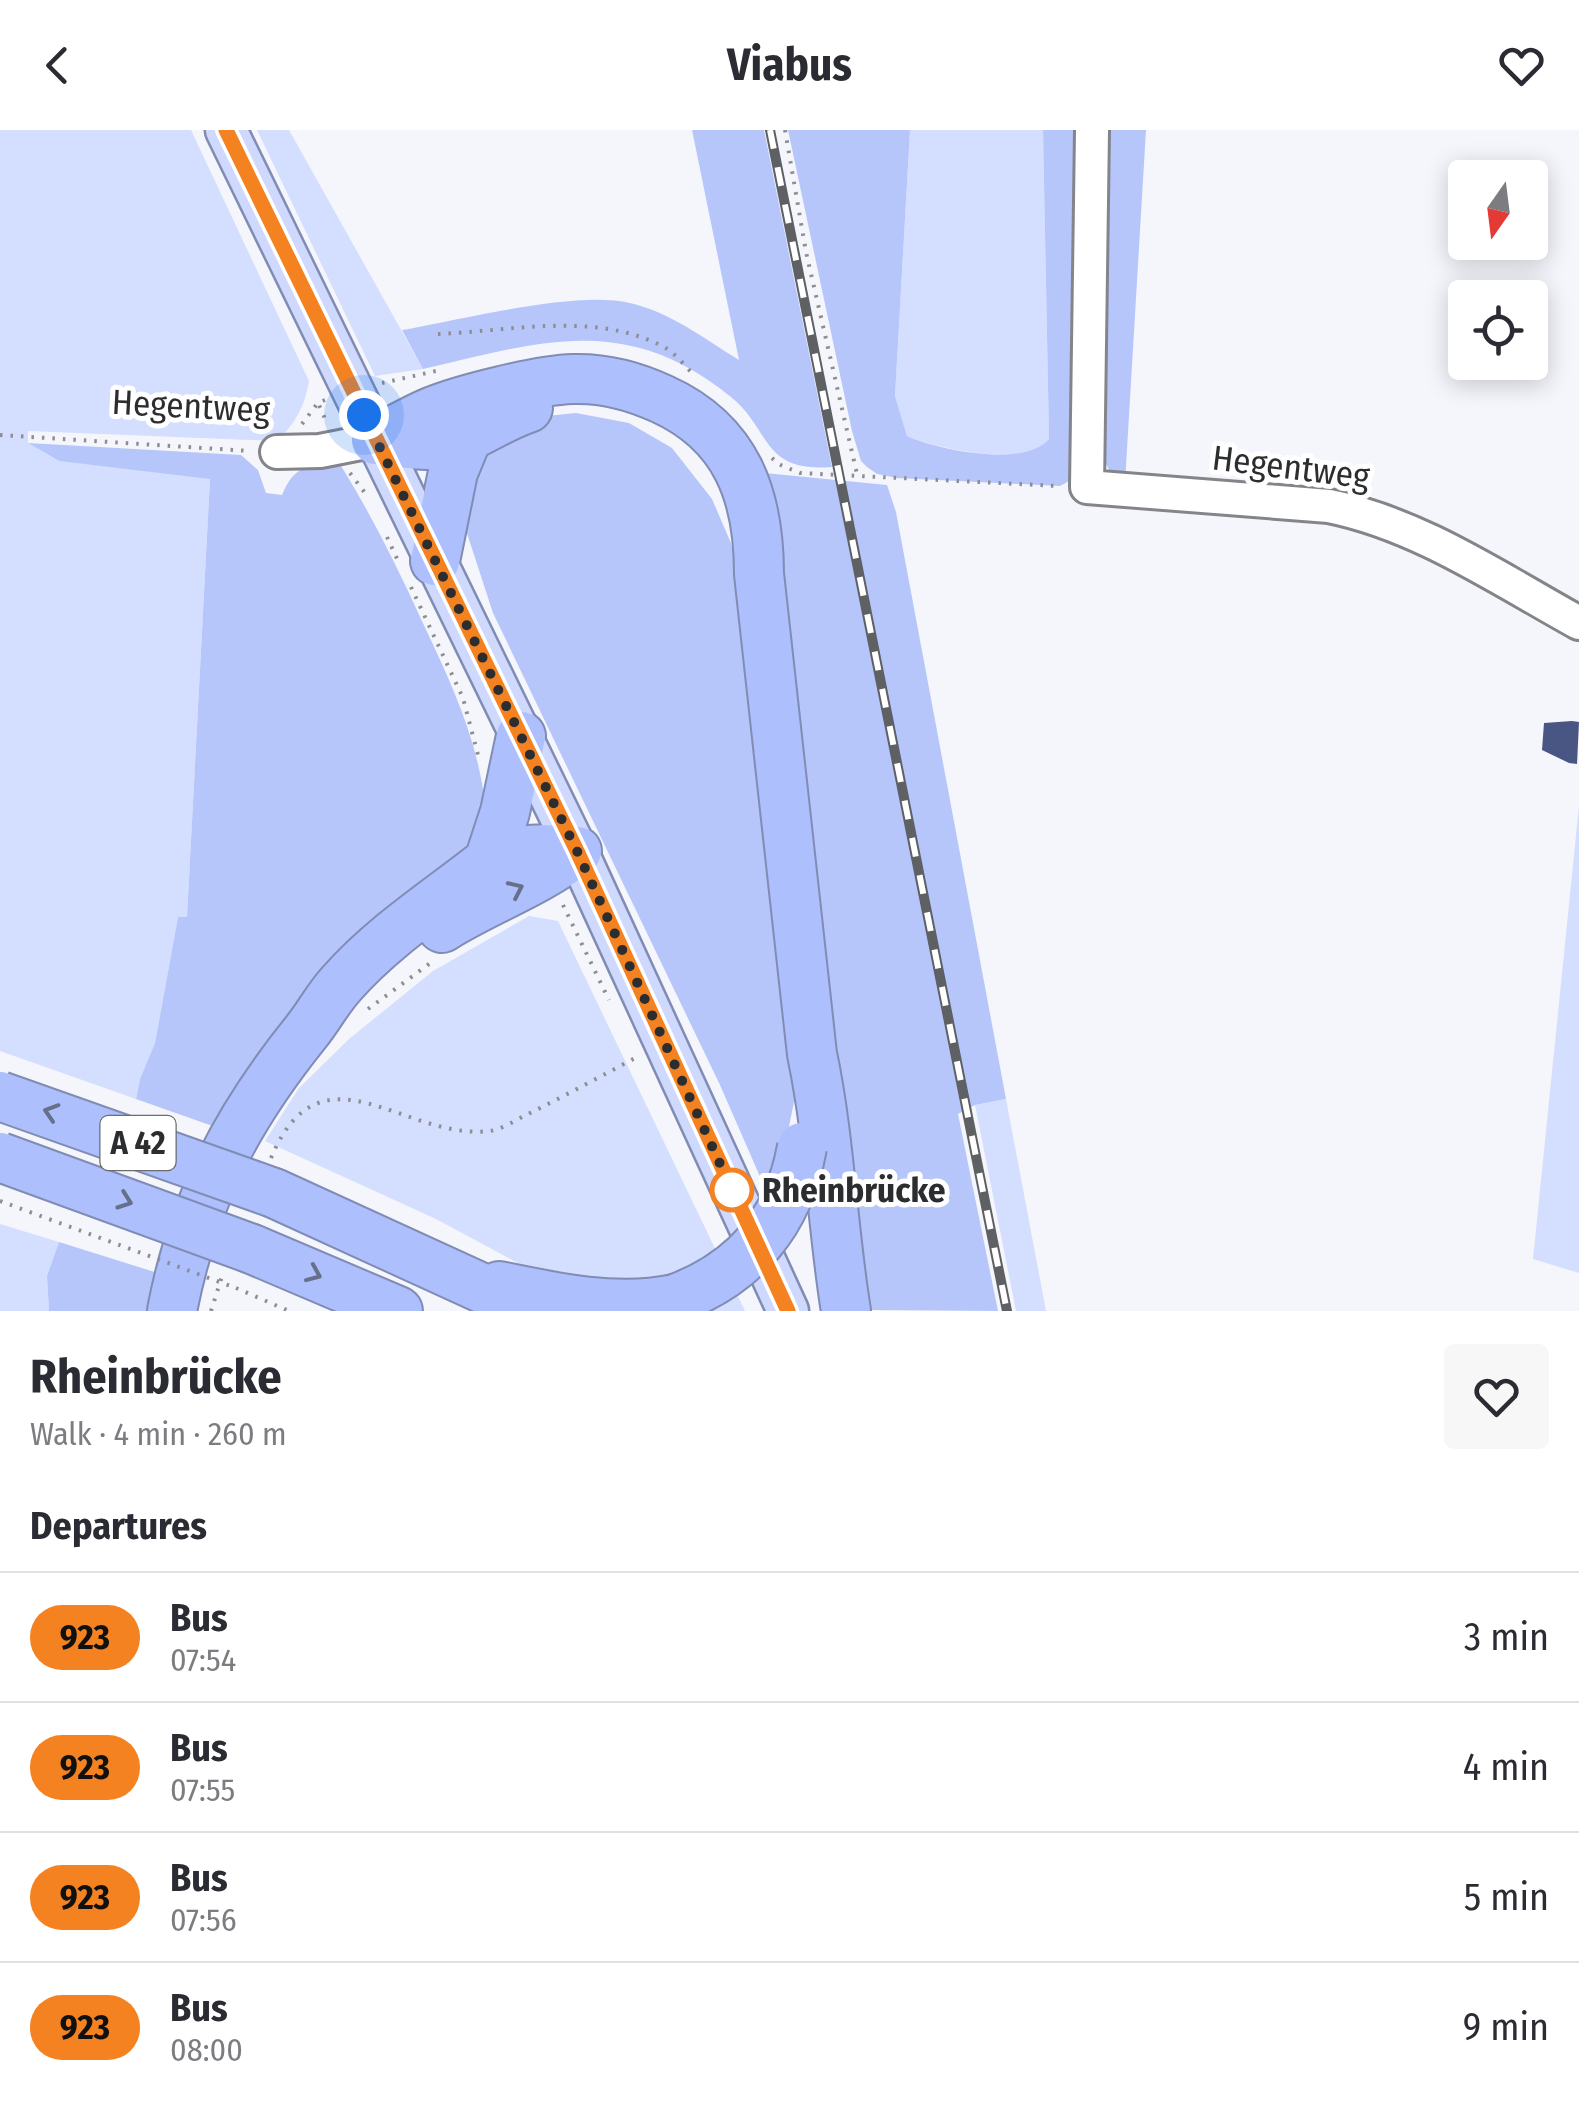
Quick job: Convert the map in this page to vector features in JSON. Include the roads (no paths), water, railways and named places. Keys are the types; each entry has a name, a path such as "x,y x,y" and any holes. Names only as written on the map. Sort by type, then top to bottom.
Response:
{"highway":[{"path":"357,444 432,412 572,379 606,381 644,390 678,406 711,430 730,453 753,505 759,537 759,574 812,1054 824,1113 835,1244 846,1311"},
{"path":"357,444 437,446 468,438 508,414 538,404 571,400 637,410 667,425 708,465 736,510 759,574"},
{"path":"414,569 468,438"},
{"path":"489,861 506,812 521,736"},
{"path":"187,1300 191,1233 216,1168 257,1095 341,984 370,955 489,861 512,851 536,847 559,877 481,905 413,946 308,1029"},
{"path":"466,1278 601,1304 653,1304 717,1280 754,1251 781,1213 798,1170 812,1054"},
{"name":"A 42","path":"0,1096 270,1181 532,1311"},
{"name":"A 42","path":"0,1157 239,1265 389,1307"}],"main road":[{"path":"226,130 357,444 414,569 521,736 559,877 665,1042 788,1311"}],"street":[{"name":"Hegentweg","path":"1092,130 1087,487 1329,506 1369,514 1430,542 1579,623"},
{"name":"Hegentweg","path":"277,452 320,452 357,444"}],"railway":[{"path":"770,130 1007,1311"}],"place":[{"name":"Rheinbrücke","path":"732,1190"}]}
